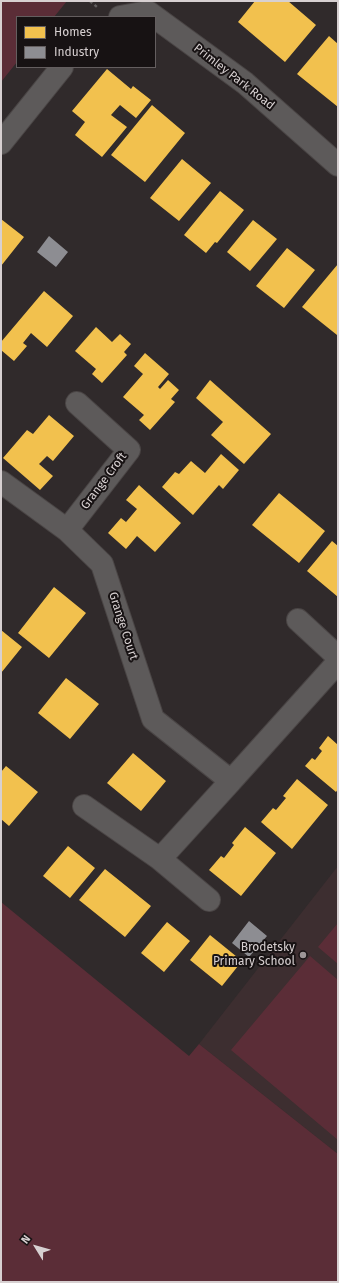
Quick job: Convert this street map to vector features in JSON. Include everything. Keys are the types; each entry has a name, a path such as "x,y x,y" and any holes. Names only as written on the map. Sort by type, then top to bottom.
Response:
{"street":[{"name":"Primley Park Road","path":"126,16 148,12 154,16"},
{"name":"Primley Park Road","path":"156,18 245,82 338,165"},
{"path":"1,143 61,68"},
{"name":"Grange Croft","path":"67,530 128,450 77,403"},
{"name":"Grange Court","path":"1,482 67,530 102,564 153,719 230,780"},
{"path":"298,620 338,657"},
{"path":"160,859 338,662"},
{"path":"84,806 160,859 209,900"}],"shaded area":[{"path":"1,1 67,1 55,16 16,16 16,63 1,82"},
{"name":"Brodetsky Primary School","path":"338,866 338,1154 199,1044"},
{"path":"1,902 189,1056 199,1044 338,1154 338,1282 1,1282"},
{"path":"338,923 338,964 318,947"},
{"path":"310,956 338,980 338,1140 231,1050"}],"building: Homes":[{"path":"255,1 288,1 316,25 285,62 238,22"},
{"path":"329,36 338,44 338,107 297,74"},
{"path":"107,69 131,89 133,86 151,100 136,118 120,105 111,115 127,127 102,157 75,135 85,122 72,111"},
{"path":"152,105 185,133 145,182 111,155"},
{"path":"182,159 211,183 179,221 150,198"},
{"path":"220,191 244,210 217,243 215,242 206,253 184,235"},
{"path":"1,219 24,237 1,266"},
{"path":"253,220 277,239 250,271 227,252"},
{"path":"287,248 315,270 284,308 256,286"},
{"path":"338,264 338,334 337,335 302,307"},
{"path":"44,291 73,316 47,347 31,333 23,343 27,346 14,361 1,350 1,342"},
{"path":"96,327 112,342 120,334 131,344 124,352 127,355 102,383 92,374 96,369 75,351"},
{"path":"145,353 169,374 158,387 160,389 168,380 179,390 171,399 175,402 150,430 139,420 144,415 123,397 143,374 134,366"},
{"path":"210,380 271,434 244,464 211,435 223,422 196,398"},
{"path":"49,415 74,436 53,461 47,456 39,464 53,476 40,490 3,458 27,430 33,434"},
{"path":"221,454 239,470 223,489 219,485 193,515 162,487 175,472 179,474 191,461 205,473"},
{"path":"139,485 181,523 155,552 137,536 126,549 108,533 121,518 126,522 137,509 126,500"},
{"path":"279,493 325,531 299,563 252,525"},
{"path":"332,541 338,546 338,597 307,571"},
{"path":"54,587 86,613 49,658 18,633"},
{"path":"1,630 22,647 1,673"},
{"path":"66,678 99,704 70,739 38,713"},
{"path":"328,736 338,745 338,789 336,792 305,766 312,758 315,760 322,751 319,748"},
{"path":"133,753 166,781 141,811 107,783"},
{"path":"6,766 38,792 9,826 1,819 1,772"},
{"path":"297,779 328,805 292,849 261,822 273,808 276,810 286,798 283,796"},
{"path":"245,827 276,853 241,896 209,870 221,856 224,858 234,845 232,843"},
{"path":"68,846 95,868 70,898 43,876"},
{"path":"105,869 151,906 125,937 79,900"},
{"path":"167,922 190,941 164,972 141,953"},
{"path":"210,935 242,961 222,986 190,960"}],"building: Industry":[{"path":"49,236 68,252 56,267 37,252"},
{"path":"249,921 267,936 249,957 232,943"}],"place":[{"name":"Brodetsky Primary School","path":"303,955"}]}
